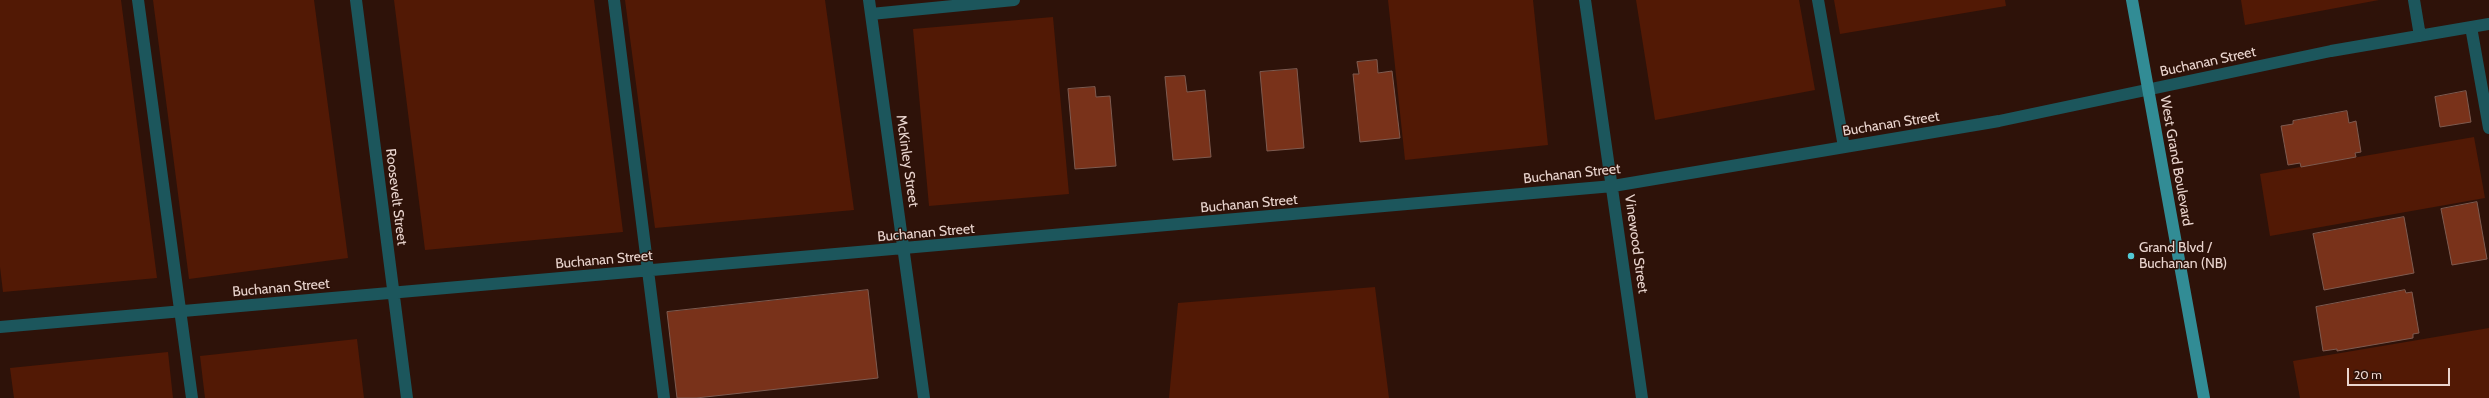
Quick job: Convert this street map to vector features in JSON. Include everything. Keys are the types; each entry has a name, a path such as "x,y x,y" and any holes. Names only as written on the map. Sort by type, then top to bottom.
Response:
{"main road":[{"name":"West Grand Boulevard","path":"2132,0 2204,398"}],"street":[{"path":"138,0 192,398"},
{"name":"Roosevelt Street","path":"356,0 407,398"},
{"path":"614,0 664,398"},
{"name":"McKinley Street","path":"869,0 924,398"},
{"path":"871,14 1014,0"},
{"name":"Vinewood Street","path":"1584,0 1613,186 1642,398"},
{"path":"1818,0 1844,147"},
{"path":"2414,0 2420,36"},
{"name":"Buchanan Street","path":"0,327 904,250 1613,186 1999,121 2331,51 2489,24"},
{"path":"2471,27 2489,128"}],"shaded area":[{"path":"0,0 121,0 157,278 3,292 0,267"},
{"path":"153,0 314,0 348,258 189,279"},
{"path":"394,0 594,0 623,232 425,250"},
{"path":"625,0 825,0 854,210 655,228"},
{"path":"1388,0 1533,0 1548,145 1405,160"},
{"path":"1636,0 1799,0 1815,90 1655,120"},
{"path":"1834,0 2005,0 2006,6 1840,34"},
{"path":"2241,0 2379,0 2245,25"},
{"path":"1053,17 1069,194 929,206 913,29"},
{"path":"2474,137 2485,198 2270,236 2260,174"},
{"path":"1375,287 1389,398 1169,398 1178,303"},
{"path":"2489,328 2489,398 2300,398 2293,361"},
{"path":"357,339 364,398 205,398 200,356"},
{"path":"168,352 173,398 14,398 10,368"}],"building":[{"path":"1377,60 1378,73 1392,71 1400,138 1360,142 1353,74 1359,74 1357,62"},
{"path":"1297,69 1304,148 1267,151 1260,72"},
{"path":"1185,76 1187,92 1205,90 1211,157 1173,160 1165,77"},
{"path":"1095,87 1096,97 1110,96 1116,166 1075,169 1068,89"},
{"path":"2466,91 2471,122 2440,127 2435,97"},
{"path":"2347,111 2349,123 2356,121 2361,152 2355,153 2356,157 2301,167 2300,163 2288,165 2281,126 2293,124 2293,121"},
{"path":"2477,202 2487,259 2452,265 2441,209"},
{"path":"2404,217 2414,273 2324,290 2313,234"},
{"path":"868,290 878,378 696,398 677,398 667,312"},
{"path":"2405,290 2406,293 2412,292 2419,333 2413,334 2413,338 2337,351 2337,349 2323,351 2316,307"}],"place":[{"name":"Grand Blvd / Buchanan (NB)","path":"2131,256"}]}
